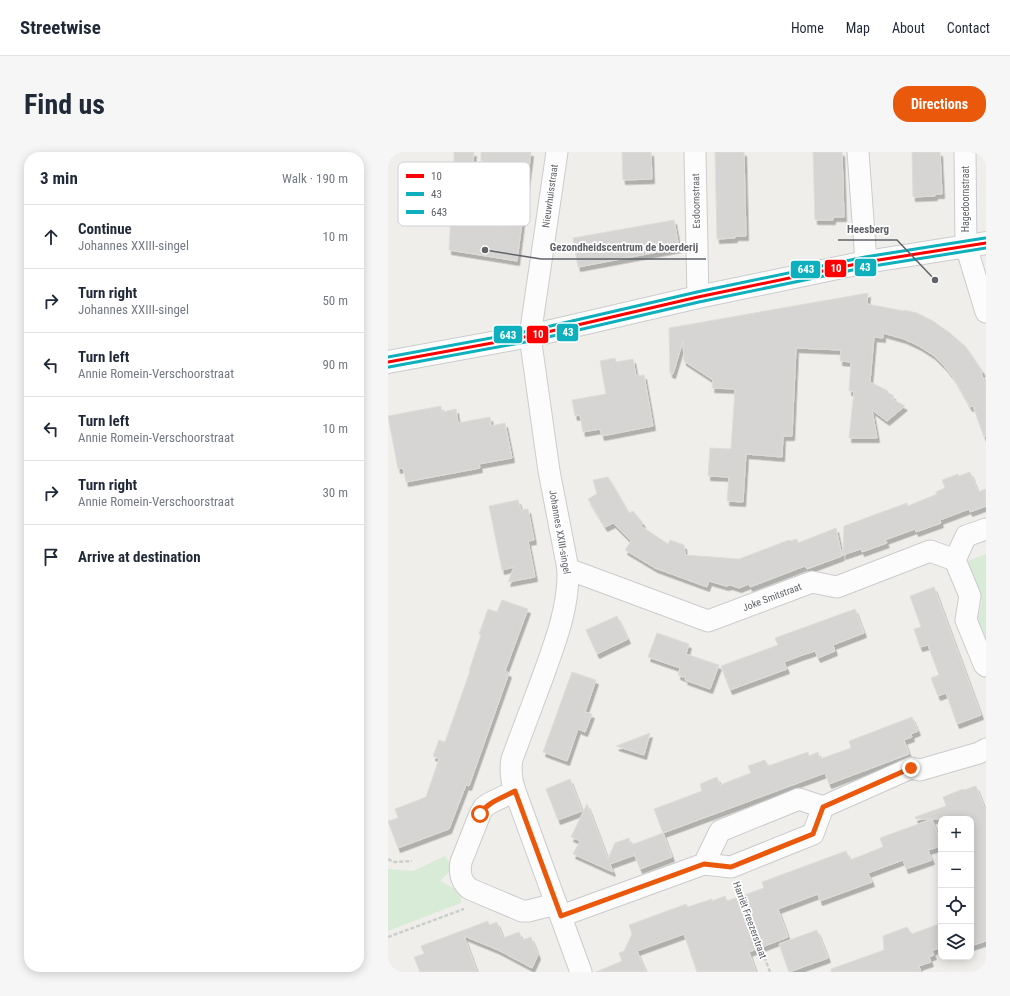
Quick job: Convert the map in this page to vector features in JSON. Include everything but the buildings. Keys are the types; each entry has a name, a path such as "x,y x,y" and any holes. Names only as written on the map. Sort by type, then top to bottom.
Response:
{"street":[{"name":"Nieuwhuisstraat","path":"530,336 557,152"},
{"name":"Esdoornstraat","path":"695,152 698,297"},
{"path":"858,152 866,262"},
{"name":"Hagedoornstraat","path":"965,152 986,312"},
{"path":"388,362 530,336 698,297 866,262 976,244"},
{"name":"Johannes XXIII-singel","path":"530,336 550,471 568,569 568,583 563,617 555,643 512,759 510,778 581,972"},
{"path":"986,529 966,536 955,560 970,596 966,620 986,666"},
{"name":"Joke Smitstraat","path":"568,569 708,622 812,582 837,587 930,551 955,560"},
{"path":"704,864 720,831 798,799 823,807 911,768 920,770 979,753 986,749"},
{"path":"515,791 484,807 459,870 464,884 470,888 522,911 558,910 704,864 731,867 813,834 823,807"}],"path":[{"path":"388,859 394,862 412,860"},
{"name":"Harriët Freezerstraat","path":"731,867 770,972"},
{"path":"388,937 492,898"}],"green space":[{"path":"986,554 986,644 977,621 982,602 968,561"},
{"path":"445,856 453,868 440,881 461,892 461,903 388,931 388,869 413,871"}],"transit line":[{"name":"643","path":"388,357 529,331 697,292 865,257 985,238"},
{"name":"10","path":"388,362 530,336 698,297 866,262 986,243"},
{"name":"43","path":"389,367 531,341 699,302 867,267 986,248"}],"place":[{"name":"Gezondheidscentrum de boerderij","path":"485,250"},
{"name":"Heesberg","path":"935,280"}],"route":[{"path":"480,814 484,807 490,803 515,791 561,916 704,864 731,867 813,834 823,807 911,768"}]}
